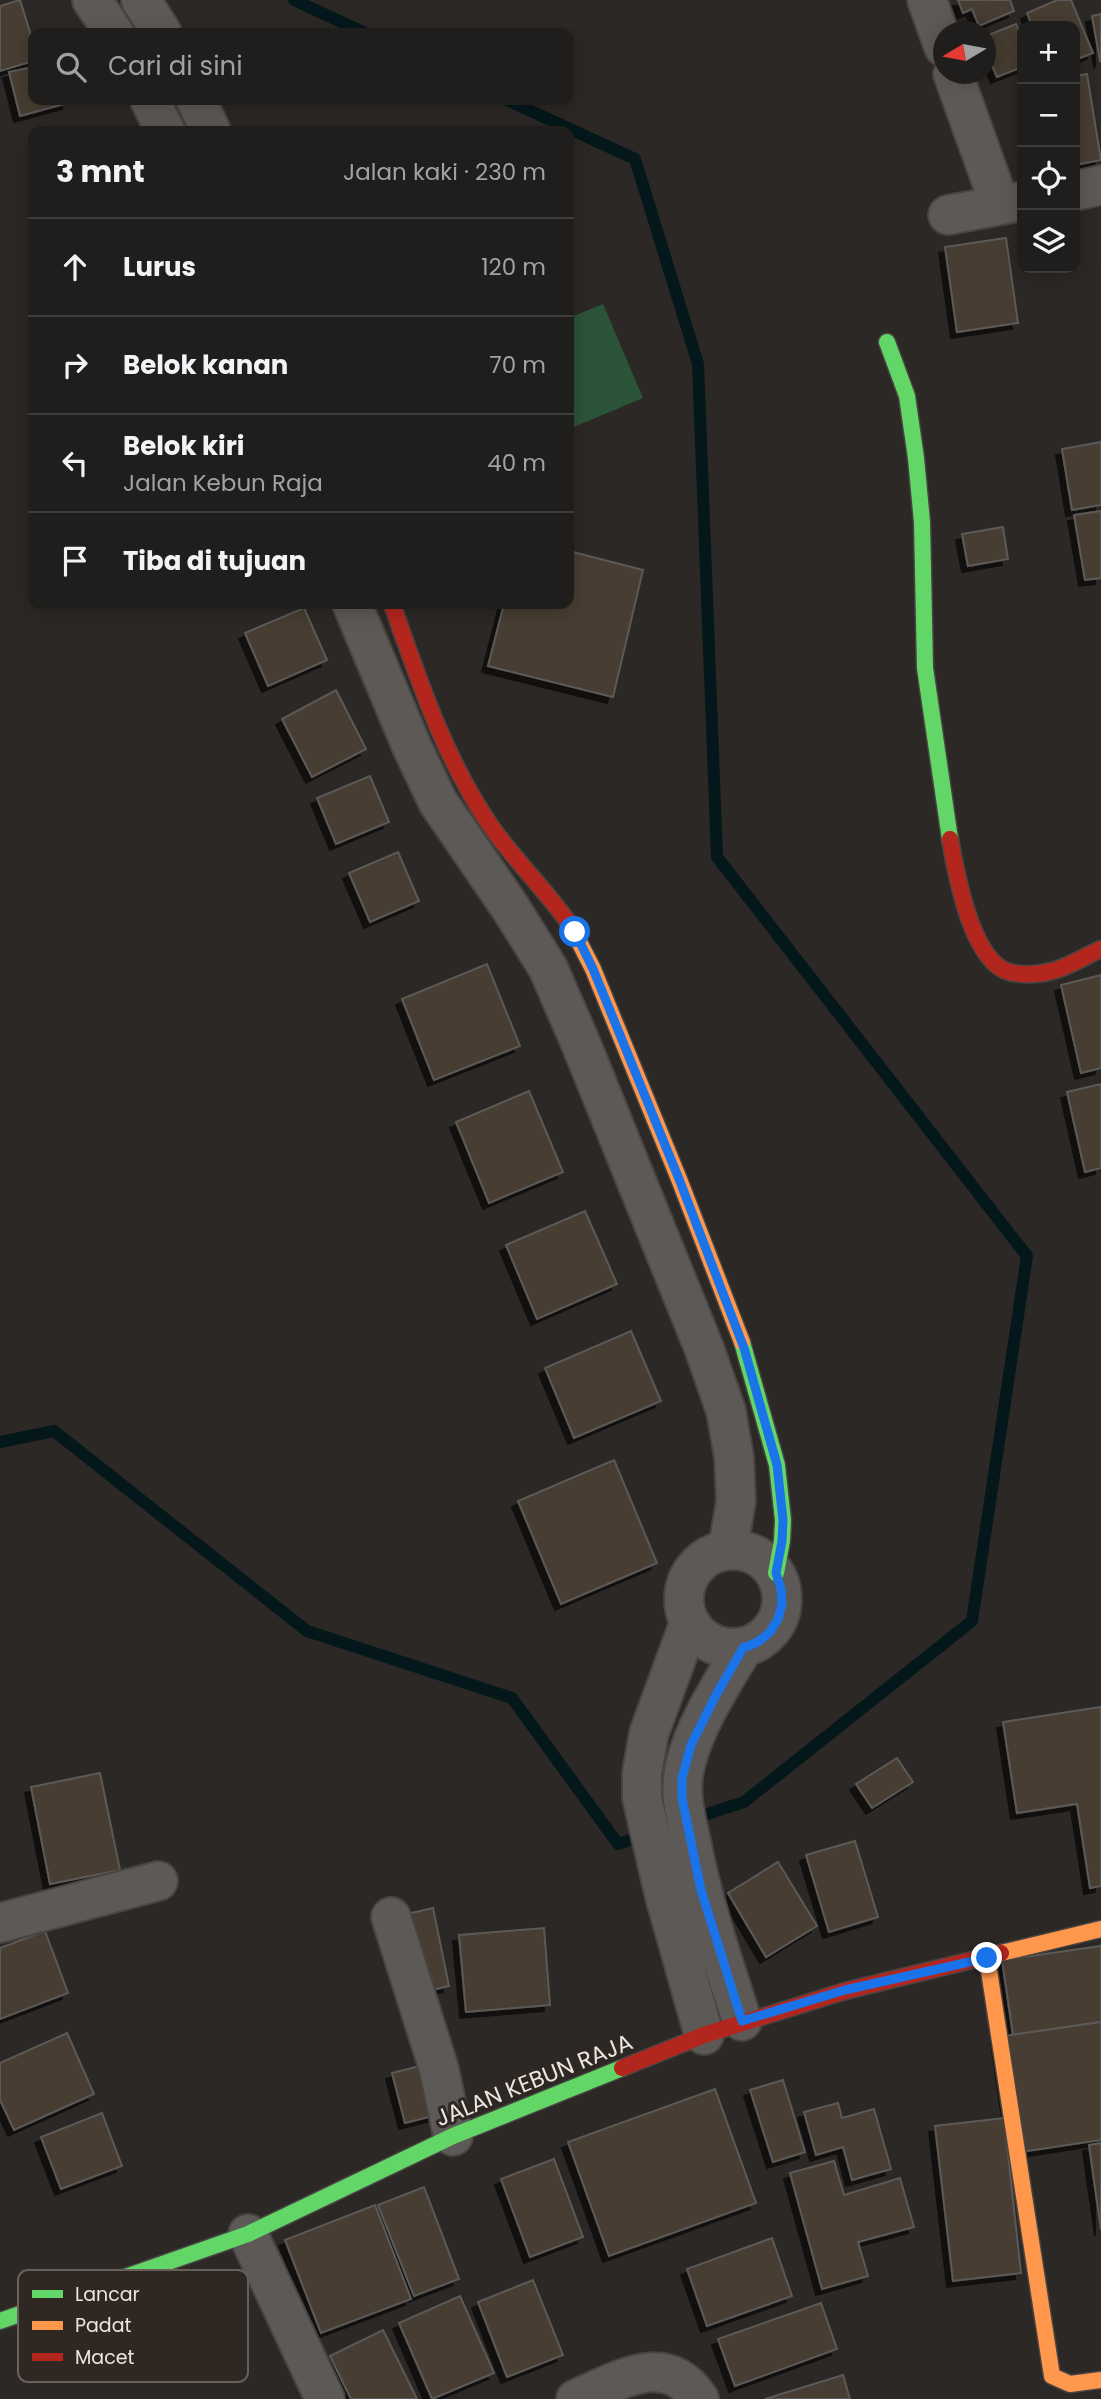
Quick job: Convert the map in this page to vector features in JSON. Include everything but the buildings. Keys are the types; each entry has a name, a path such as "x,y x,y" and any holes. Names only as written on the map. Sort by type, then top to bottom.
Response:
{"street":[{"path":"92,0 111,28"},
{"path":"141,0 159,28"},
{"path":"927,0 934,21"},
{"path":"948,215 1011,203 957,84"},
{"path":"152,105 163,126"},
{"path":"198,105 209,126"},
{"path":"1080,190 1101,186"},
{"path":"887,342 907,396 916,458 922,522 925,668 945,809 958,884 967,915 988,952 1005,970 1024,974 1052,971 1101,949"},
{"path":"377,615 412,747 438,802 548,968 704,1348 726,1411 734,1457 736,1501 728,1549"},
{"path":"377,615 456,768 504,844 549,895 575,932 593,969 679,1179 744,1348 777,1465 783,1520 776,1573"},
{"path":"728,1549 749,1552 764,1561 776,1573 781,1589 782,1604 778,1619 770,1632 758,1642 743,1648 712,1644 699,1636 690,1624 684,1608 684,1590 689,1574 700,1561 728,1549"},
{"path":"690,1624 649,1733 642,1773 642,1798 742,2021"},
{"path":"704,2035 683,1893 682,1778 691,1745 743,1648"},
{"path":"0,1923 158,1881"},
{"path":"391,1917 439,2069 453,2136"},
{"name":"JALAN KEBUN RAJA","path":"137,2270 248,2234 453,2136 742,2021 845,1990 1101,1929"},
{"path":"987,1958 1052,2376 1063,2384 1071,2385 1101,2380"},
{"path":"248,2234 325,2399"},
{"path":"576,2399 630,2376 660,2373 675,2375 689,2384 699,2399"}],"green space":[{"path":"603,304 643,398 574,427 574,316"}],"waterway":[{"path":"294,0 354,28"},
{"path":"518,105 563,126"},
{"path":"574,131 635,159 698,364 717,857 1027,1256 972,1621 744,1802 689,1820"},
{"path":"0,1442 54,1431 307,1631 512,1698 618,1844 645,1835"}],"traffic: fast":[{"path":"887,342 907,396 916,458 922,522 925,668 950,839"},
{"path":"742,1342 777,1465 783,1520 776,1573"},
{"path":"145,2270 248,2234 453,2136 622,2068"},
{"path":"0,2321 18,2315"}],"traffic: slow":[{"path":"571,926 593,969 742,1342"},
{"path":"1001,1953 1101,1929"},
{"path":"987,1958 1052,2376 1070,2384 1101,2380"}],"traffic: jam":[{"path":"394,609 434,718 459,773 490,825 571,926"},
{"path":"950,839 961,891 974,930 992,961 1004,970 1021,974 1046,972 1065,967 1101,949"},
{"path":"622,2068 704,2035 845,1991 1001,1953"}],"route":[{"path":"575,932 593,969 679,1179 744,1348 777,1465 783,1520 776,1573 782,1604 778,1619 770,1632 758,1642 743,1648 691,1745 682,1778 682,1798 701,1890 742,2021 845,1990 987,1958"}]}
